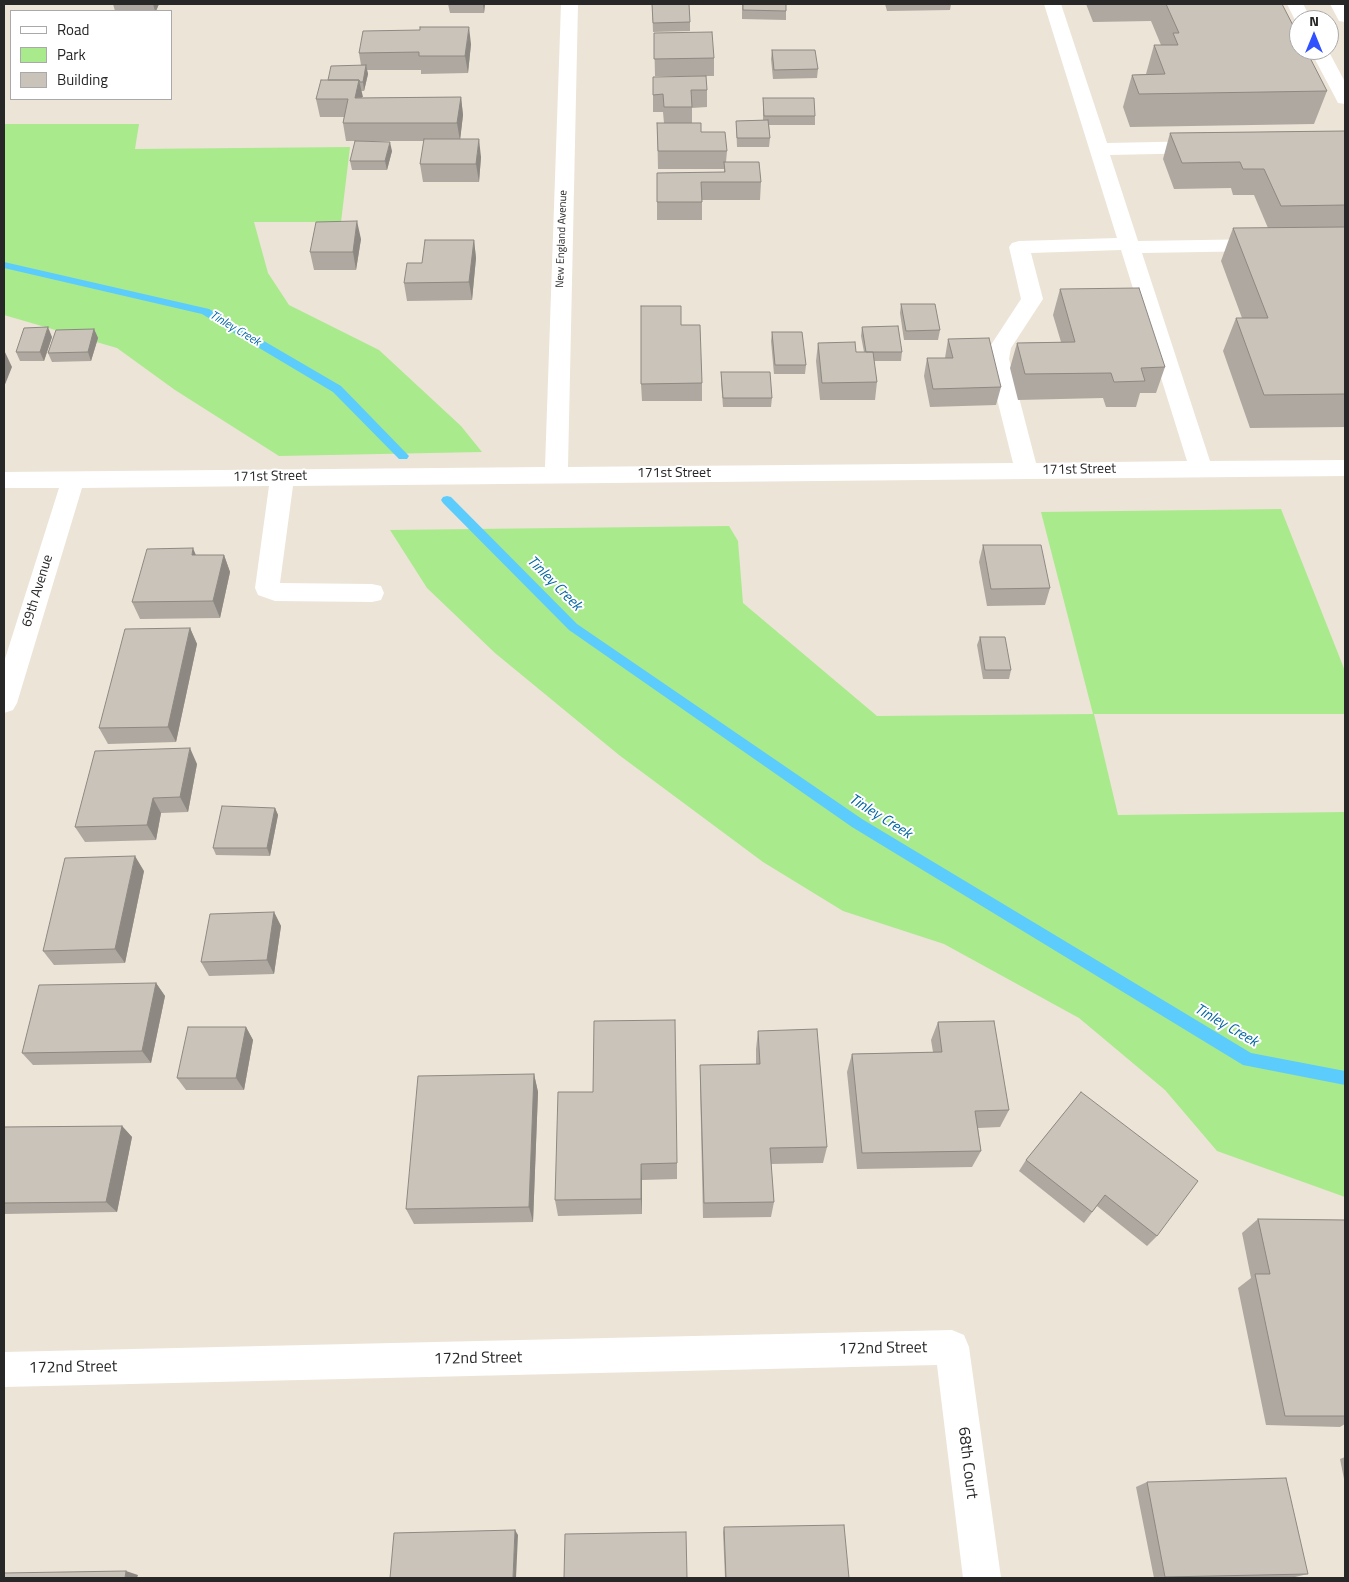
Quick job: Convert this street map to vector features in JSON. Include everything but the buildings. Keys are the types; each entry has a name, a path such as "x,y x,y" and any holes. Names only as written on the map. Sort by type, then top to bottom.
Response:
{"street":[{"name":"New England Avenue","path":"556,475 569,4"},
{"path":"1053,4 1201,469"},
{"path":"1338,4 1345,17"},
{"path":"1324,60 1345,99"},
{"path":"1099,148 1217,146"},
{"path":"1027,471 998,359 1000,348 1032,299 1019,247 1283,244"},
{"name":"171st Street","path":"4,480 1345,468"},
{"path":"282,477 266,588 275,592 372,593"},
{"name":"69th Avenue","path":"4,703 73,479"},
{"name":"172nd Street","path":"4,1370 952,1347"},
{"name":"68th Court","path":"952,1347 982,1578"}],"green space":[{"path":"4,124 139,124 135,149 350,147 341,222 254,222 268,273 289,305 379,350 461,426 482,452 279,456 175,390 117,348 4,315"},
{"path":"1281,509 1345,671 1345,714 1094,714 1118,815 1345,812 1345,1197 1217,1151 1165,1090 1079,1018 944,944 843,911 763,862 619,755 495,653 427,588 390,530 729,526 738,541 743,603 877,716 1093,714 1041,512"}],"waterway":[{"name":"Tinley Creek","path":"4,265 205,311 337,389 403,456"},
{"name":"Tinley Creek","path":"447,500 573,627 857,823 1248,1060 1345,1078"}]}
